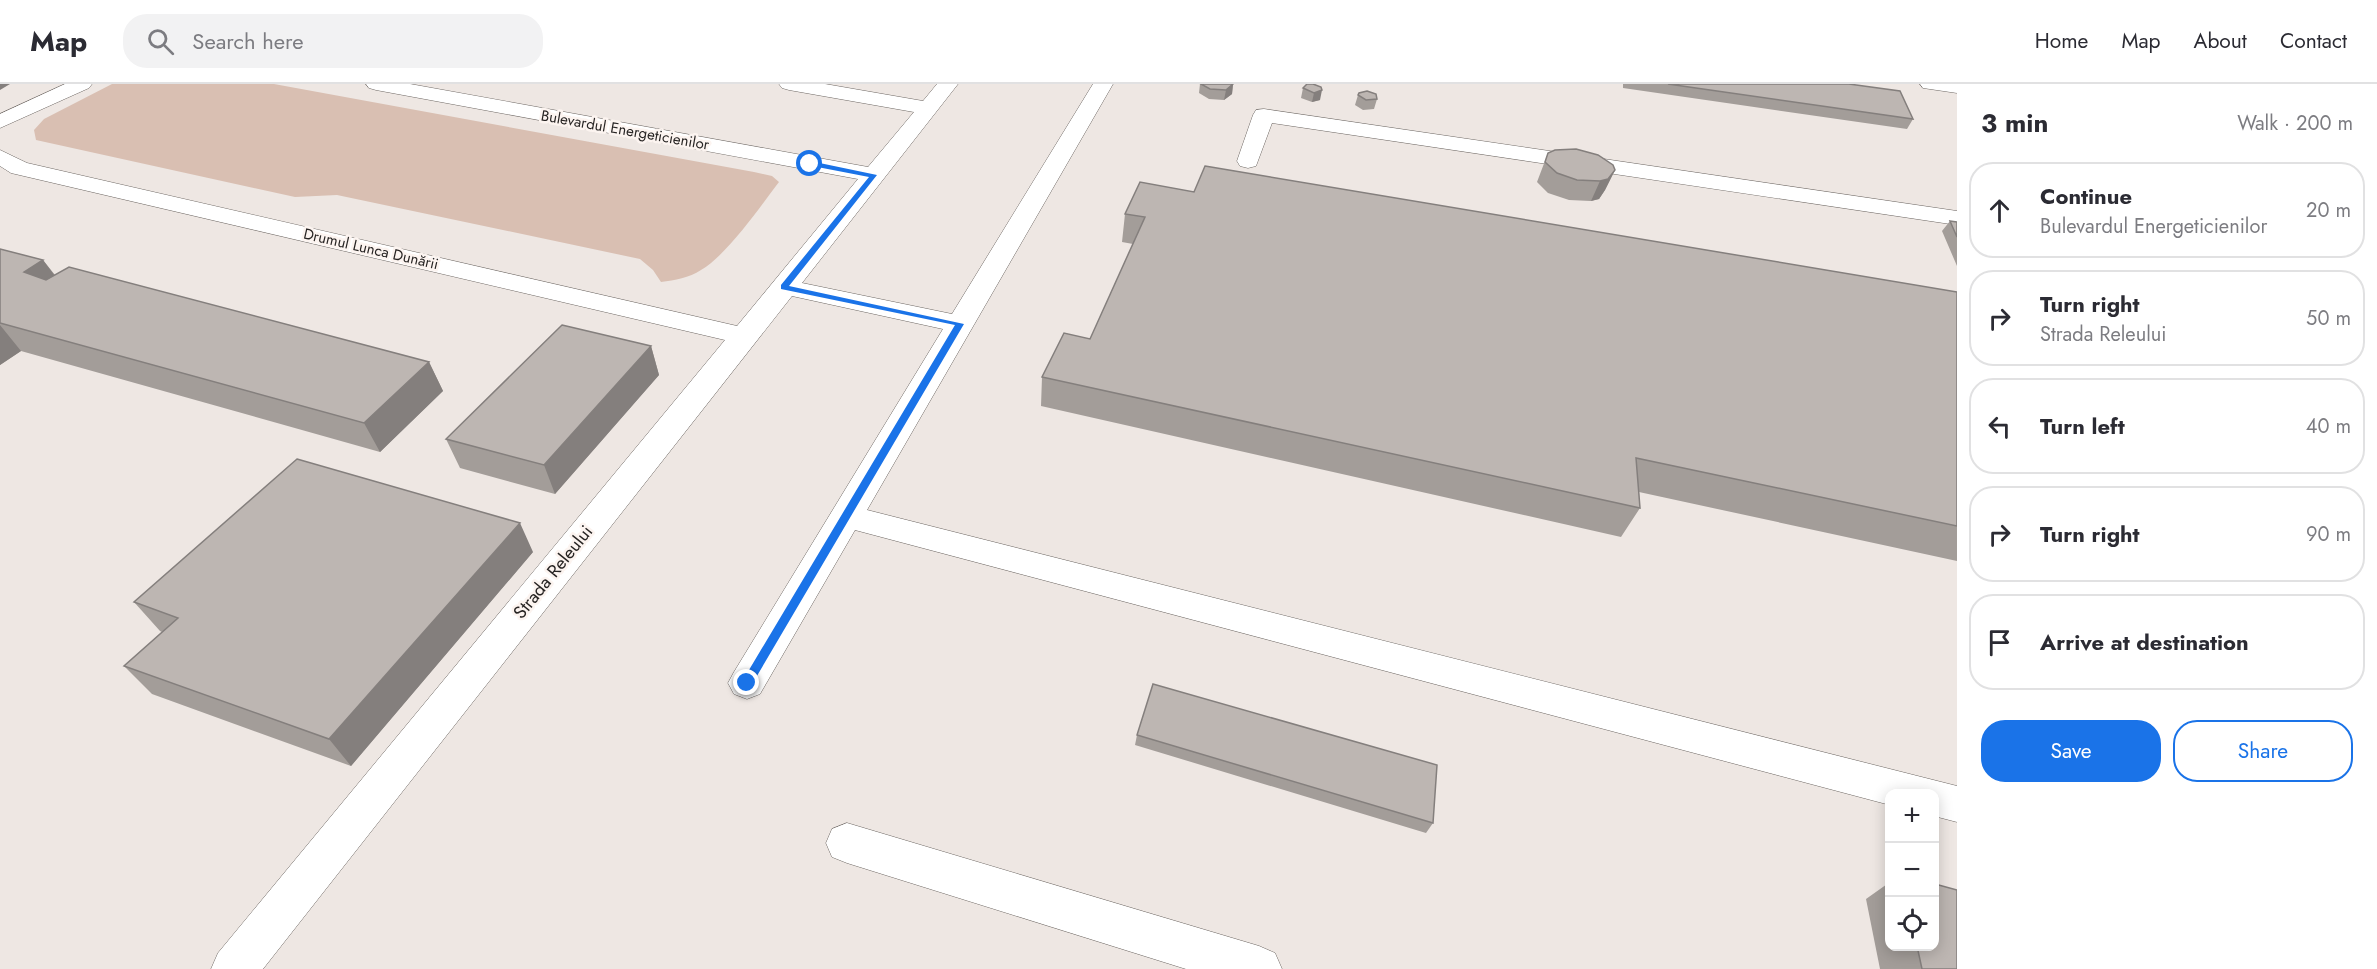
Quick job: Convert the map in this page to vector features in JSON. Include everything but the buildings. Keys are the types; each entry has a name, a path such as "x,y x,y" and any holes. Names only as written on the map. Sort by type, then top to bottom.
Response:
{"street":[{"name":"Bulevardul Energeticienilor","path":"376,84 874,175"},
{"path":"789,84 929,108"},
{"name":"Strada Releului","path":"234,969 948,84"},
{"path":"747,683 1103,84"},
{"path":"1930,84 1957,87"},
{"path":"0,122 73,86"},
{"path":"1248,161 1264,115 1957,218"},
{"name":"Drumul Lunca Dunării","path":"0,158 20,168 744,336"},
{"path":"784,287 960,324"},
{"path":"846,516 1899,789"},
{"path":"1939,799 1957,804"},
{"path":"847,843 1259,969"}],"shaded area":[{"path":"112,84 274,84 754,172 772,176 779,182 743,230 711,263 692,275 661,282 653,270 640,259 337,195 295,197 36,140 34,130 44,119"}],"route":[{"path":"747,683 960,324 784,287 874,175 810,164"}]}
